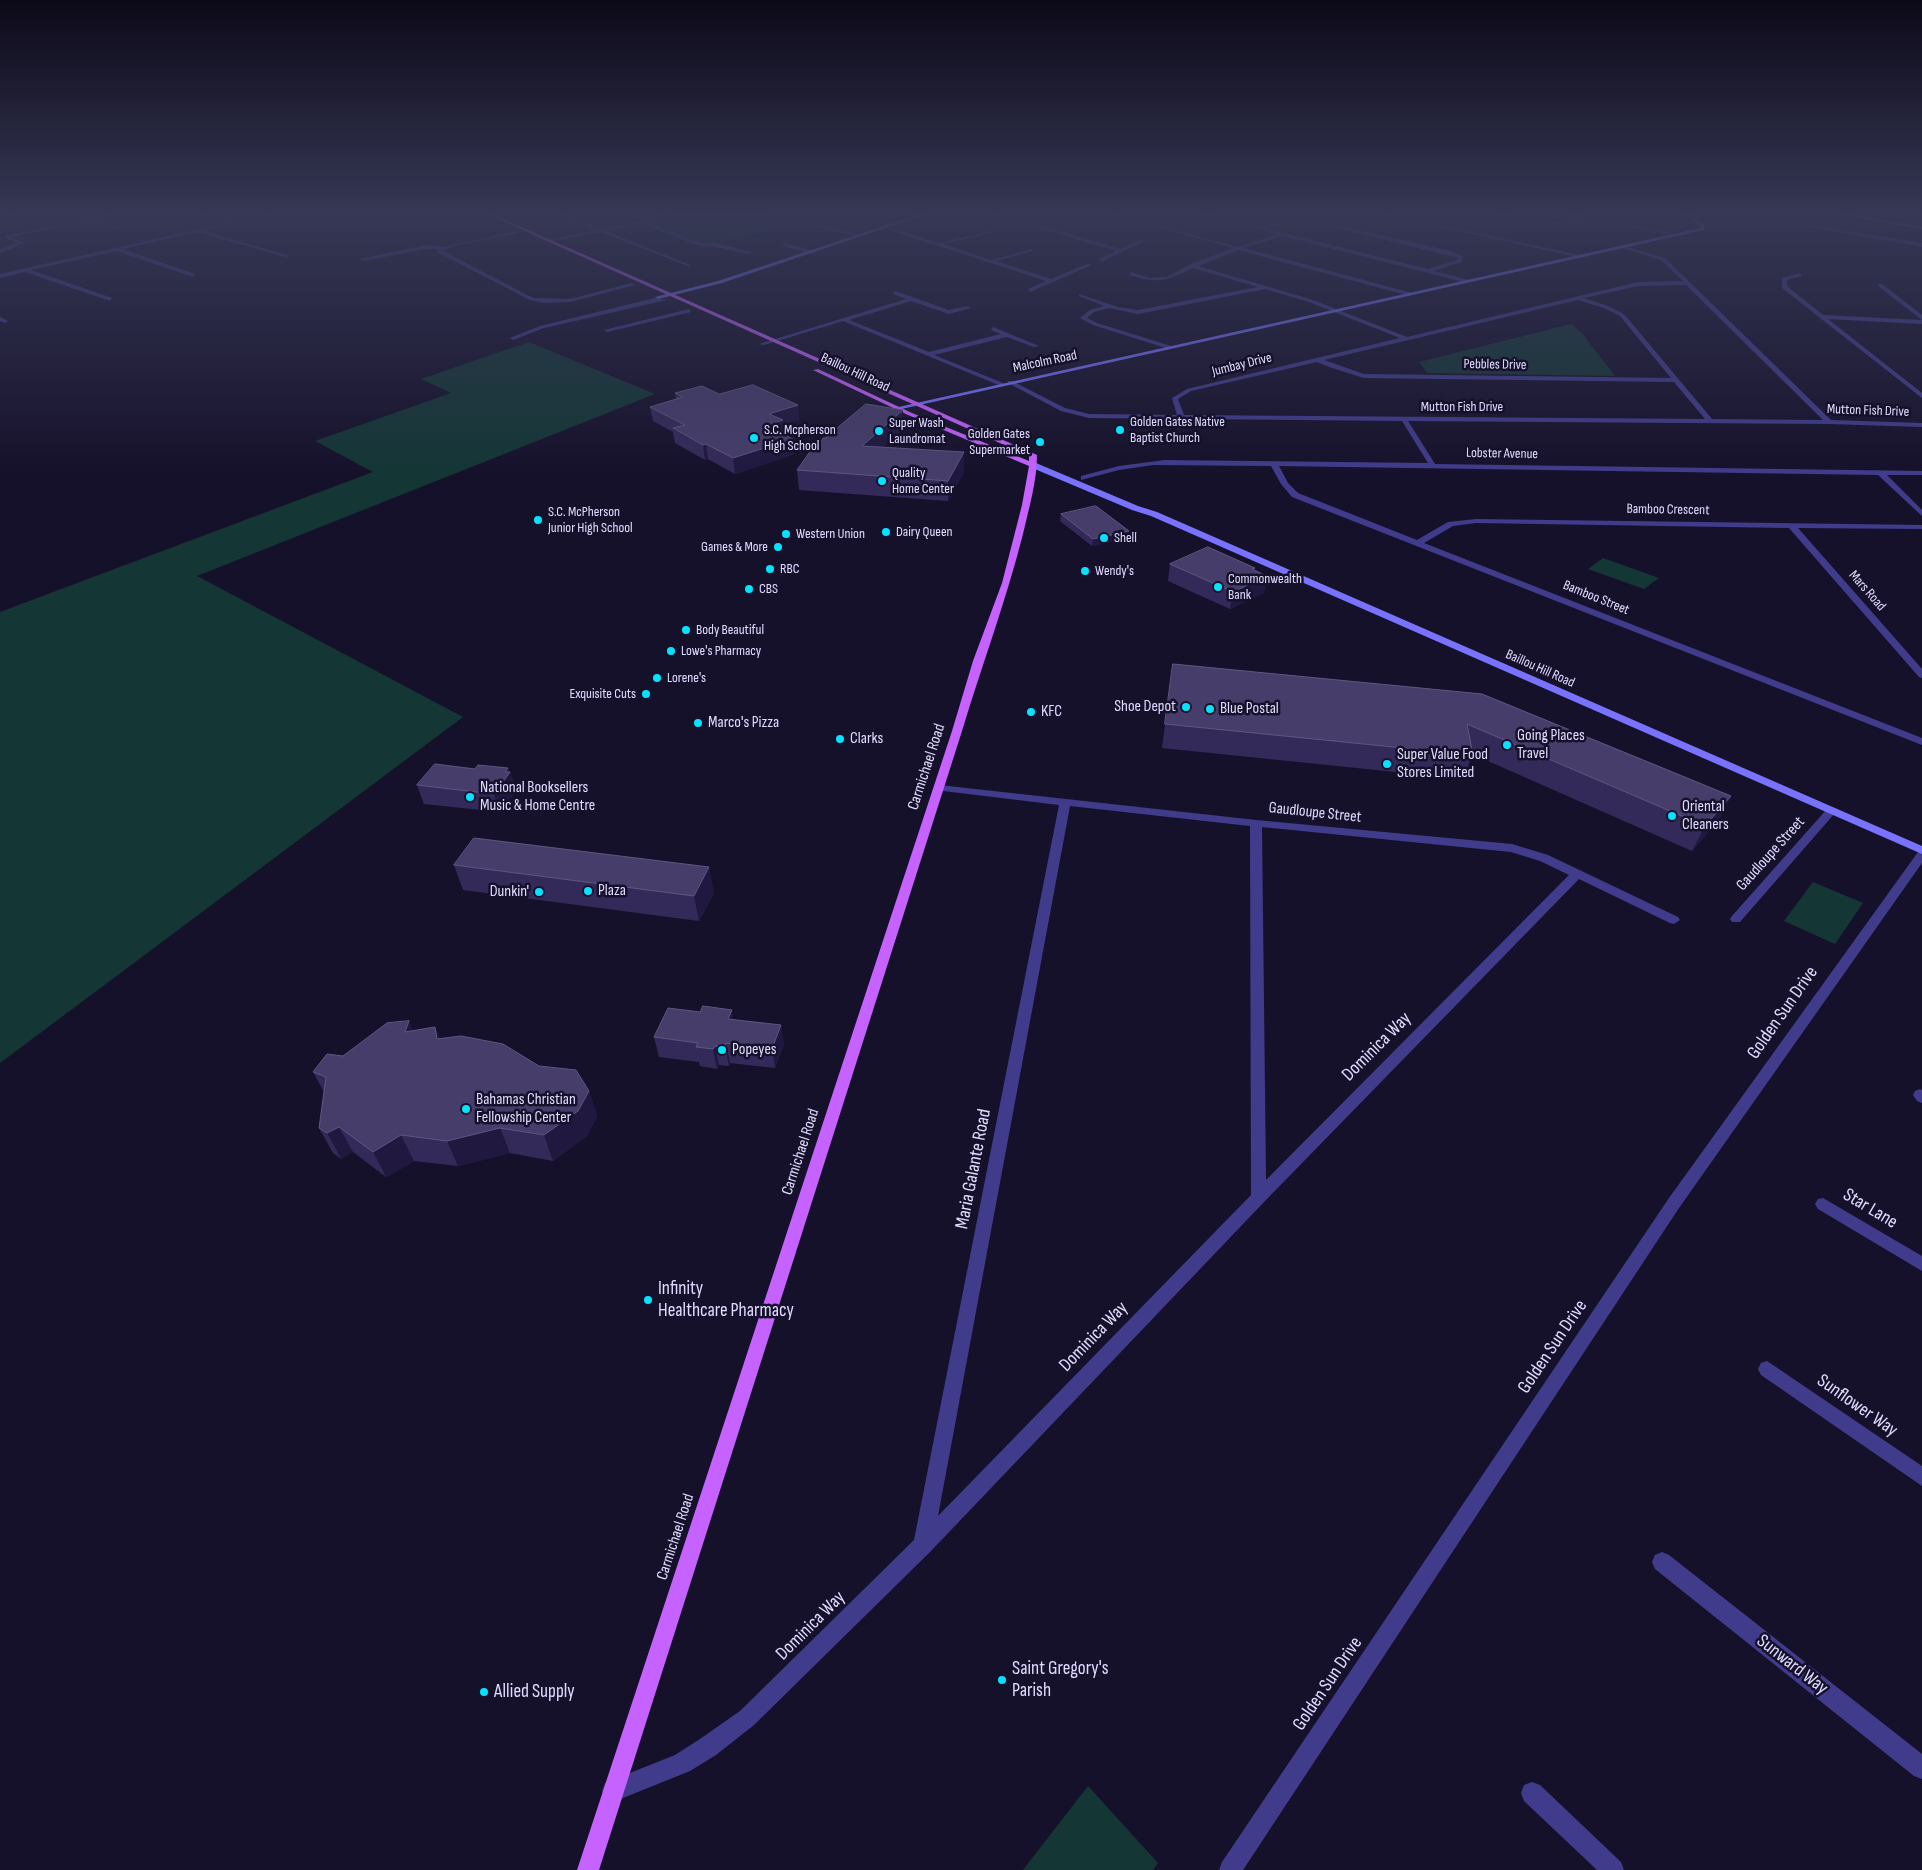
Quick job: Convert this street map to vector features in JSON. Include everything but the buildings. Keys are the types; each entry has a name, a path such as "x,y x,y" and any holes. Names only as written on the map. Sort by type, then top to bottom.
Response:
{"main road":[{"path":"663,300 729,329"},
{"name":"Baillou Hill Road","path":"682,300 771,345 914,404 1084,478 1141,506 1147,511"},
{"name":"Malcolm Road","path":"897,408 1381,300"},
{"name":"Baillou Hill Road","path":"754,340 762,344 771,345"},
{"name":"Baillou Hill Road","path":"805,364 897,408 1002,453 1029,472 1147,511 1922,850"},
{"path":"1002,453 1016,466"},
{"name":"Carmichael Road","path":"588,1870 939,788 978,661 1006,583 1026,505 1029,472 1033,456"}],"street":[{"path":"537,300 560,300"},
{"path":"514,338 542,327 648,300"},
{"path":"771,345 842,319 904,300"},
{"path":"917,300 949,312 968,308"},
{"path":"1094,300 1128,311 1149,312 1206,300"},
{"path":"1305,300 1336,310 1405,338"},
{"name":"Jumbay Drive","path":"1182,417 1175,402 1175,398 1181,394 1317,359 1567,300"},
{"path":"1584,300 1606,307 1622,315 1710,422"},
{"path":"1705,300 1828,422"},
{"path":"1801,300 1922,396"},
{"path":"1898,300 1922,320"},
{"path":"1108,306 1092,311 1083,318 1095,324 1169,347"},
{"path":"607,330 689,311"},
{"path":"1822,317 1922,320"},
{"path":"842,319 1001,384"},
{"path":"993,329 1036,346"},
{"path":"929,354 1006,335"},
{"name":"Pebbles Drive","path":"1317,359 1334,367 1364,376 1675,380"},
{"name":"Mutton Fish Drive","path":"1010,382 1044,401 1078,414 1110,417 1828,422 1922,425"},
{"path":"1404,420 1432,466"},
{"name":"Lobster Avenue","path":"1084,478 1116,467 1141,463 1922,472"},
{"name":"Bamboo Street","path":"1274,464 1285,484 1295,495 1920,739"},
{"path":"1879,471 1922,514"},
{"name":"Bamboo Crescent","path":"1418,543 1451,524 1476,521 1922,527"},
{"name":"Mars Road","path":"1792,526 1922,675"},
{"name":"Gaudloupe Street","path":"939,788 1256,823 1512,848 1544,858 1674,920"},
{"name":"Maria Galante Road","path":"923,1545 1065,801"},
{"name":"Gaudloupe Street","path":"1736,919 1832,812"},
{"path":"1256,823 1259,1197"},
{"name":"Golden Sun Drive","path":"1230,1870 1674,1203 1922,854"},
{"name":"Dominica Way","path":"613,1791 682,1763 708,1747 747,1718 923,1545 1259,1197 1578,874"},
{"name":"Star Lane","path":"1823,1204 1922,1264"},
{"name":"Sunflower Way","path":"1767,1370 1922,1477"},
{"name":"Sunward Way","path":"1662,1562 1922,1768"},
{"path":"1532,1793 1613,1870"}],"green space":[{"path":"1571,324 1582,333 1615,376 1427,373 1419,362"},
{"path":"529,342 655,394 197,576 463,717 0,1063 0,612 373,472 315,441 451,393 421,379"},
{"path":"1603,558 1659,578 1644,589 1588,569"},
{"path":"1813,882 1863,903 1835,944 1784,921"},
{"path":"1088,1786 1158,1863 1153,1870 1023,1870"}],"place":[{"name":"Golden Gates Native Baptist Church","path":"1120,430"},
{"name":"Super Wash Laundromat","path":"879,431"},
{"name":"S.C. Mcpherson High School","path":"754,438"},
{"name":"Golden Gates Supermarket","path":"1040,442"},
{"name":"Quality Home Center","path":"882,481"},
{"name":"S.C. McPherson Junior High School","path":"538,520"},
{"name":"Dairy Queen","path":"886,532"},
{"name":"Western Union","path":"786,534"},
{"name":"Shell","path":"1104,538"},
{"name":"Games & More","path":"778,547"},
{"name":"RBC","path":"770,569"},
{"name":"Wendy's","path":"1085,571"},
{"name":"Commonwealth Bank","path":"1218,587"},
{"name":"CBS","path":"749,589"},
{"name":"Body Beautiful","path":"686,630"},
{"name":"Lowe's Pharmacy","path":"671,651"},
{"name":"Lorene's","path":"657,678"},
{"name":"Exquisite Cuts","path":"646,694"},
{"name":"Shoe Depot","path":"1186,707"},
{"name":"Blue Postal","path":"1210,709"},
{"name":"KFC","path":"1031,712"},
{"name":"Marco's Pizza","path":"698,723"},
{"name":"Clarks","path":"840,739"},
{"name":"Going Places Travel","path":"1507,745"},
{"name":"Super Value Food Stores Limited","path":"1387,764"},
{"name":"National Booksellers Music & Home Centre","path":"470,797"},
{"name":"Oriental Cleaners","path":"1672,816"},
{"name":"Plaza","path":"588,891"},
{"name":"Dunkin'","path":"539,892"},
{"name":"Popeyes","path":"722,1050"},
{"name":"Bahamas Christian Fellowship Center","path":"466,1109"},
{"name":"Infinity Healthcare Pharmacy","path":"648,1300"},
{"name":"Saint Gregory's Parish","path":"1002,1680"},
{"name":"Allied Supply","path":"484,1692"}]}
